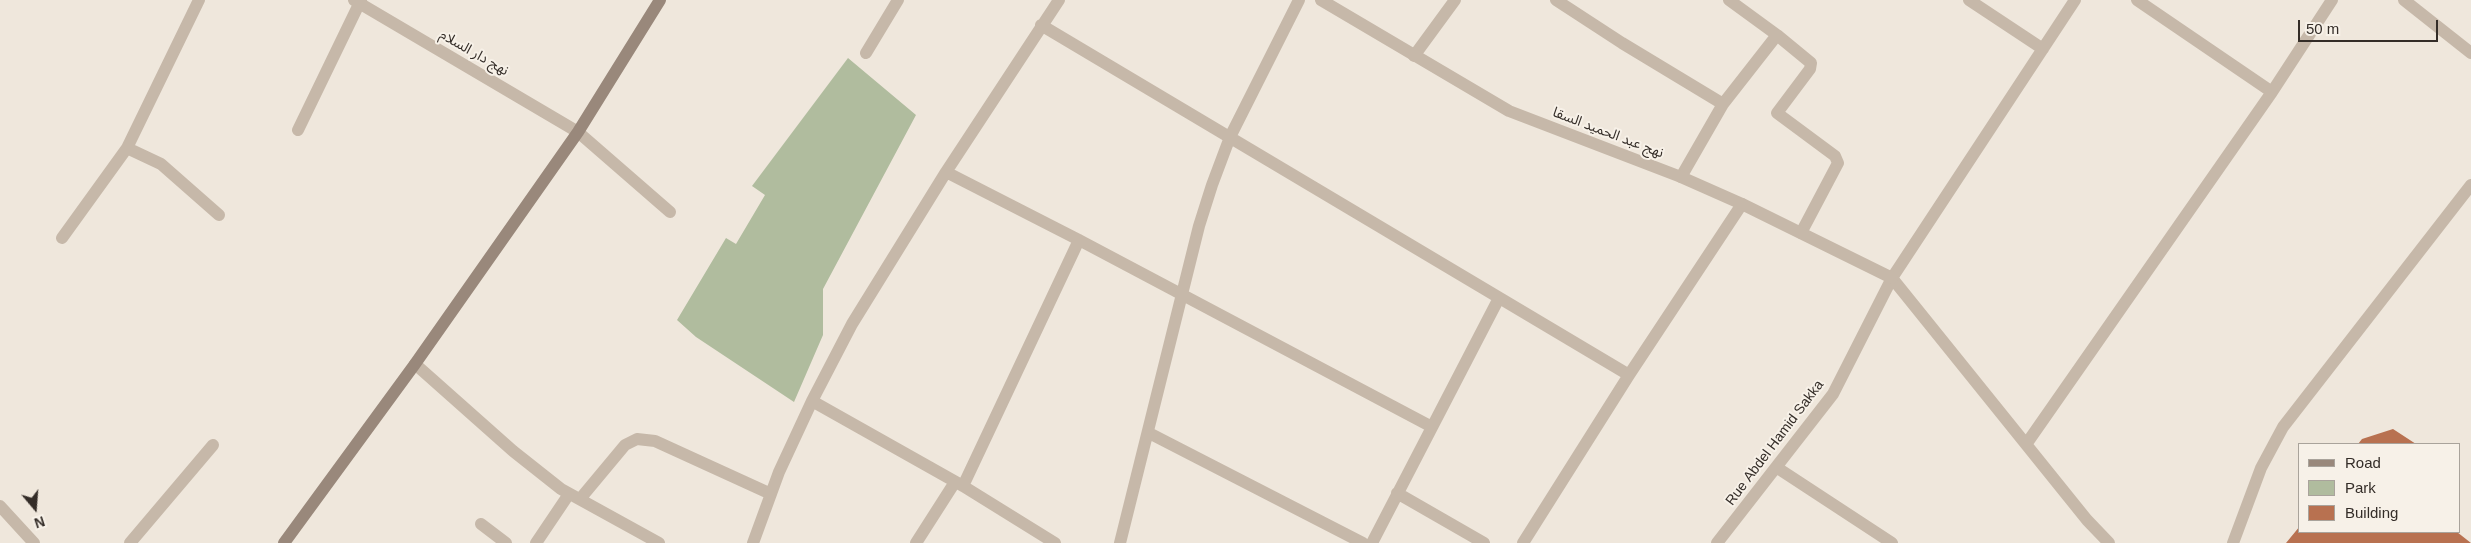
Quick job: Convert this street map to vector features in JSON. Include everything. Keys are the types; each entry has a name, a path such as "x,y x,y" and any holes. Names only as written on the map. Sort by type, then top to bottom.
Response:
{"main road":[{"path":"284,543 415,364 578,132 660,0"}],"street":[{"path":"62,238 127,148 199,0"},
{"path":"866,53 898,0"},
{"path":"753,543 771,494 812,401 857,316 946,172 1059,0"},
{"path":"1122,541 1182,296 1212,185 1230,138 1299,0"},
{"name":"نهج عبد الحميد السقا","path":"1321,0 1509,111 1681,177 1742,204 1892,278"},
{"path":"1414,56 1455,0"},
{"path":"1556,0 1622,43 1723,104"},
{"path":"1729,0 1811,63 1810,69 1776,113 1837,160 1838,163 1801,233"},
{"path":"1969,0 2043,49"},
{"name":"Rue Abdel Hamid Sakka","path":"1717,543 1833,394 1892,278 2075,0"},
{"path":"2137,0 2272,92"},
{"path":"2027,443 2272,92 2332,0"},
{"path":"298,130 358,1"},
{"name":"نهج دار السلام","path":"358,1 578,132 670,212"},
{"path":"2407,1 2471,53"},
{"path":"1041,25 1629,375"},
{"path":"1681,177 1723,104 1777,35"},
{"path":"127,148 161,164 218,215"},
{"path":"946,172 1080,240 1182,296 1432,427"},
{"path":"2233,543 2260,468 2283,426 2471,185"},
{"path":"1523,543 1629,375 1742,204"},
{"path":"916,543 959,484 1080,240"},
{"path":"1892,278 2027,443 2087,520 2109,543"},
{"path":"1372,543 1499,298"},
{"path":"415,364 514,451 575,497 659,543"},
{"path":"812,401 959,484 1055,543"},
{"path":"1149,432 1363,543"},
{"path":"536,543 575,497 625,445 637,439 655,441 771,494"},
{"path":"130,543 213,445"},
{"path":"1776,466 1892,543"},
{"path":"1398,493 1484,543"},
{"path":"0,506 34,543"},
{"path":"481,524 506,543"}],"green space":[{"path":"848,58 916,115 823,289 823,335 794,402 696,337 677,320 726,238 736,244 765,195 752,186"}],"building":[{"path":"2393,429 2414,443 2359,443 2362,439"},
{"path":"2298,528 2298,533 2458,533 2471,543 2286,543"}]}
